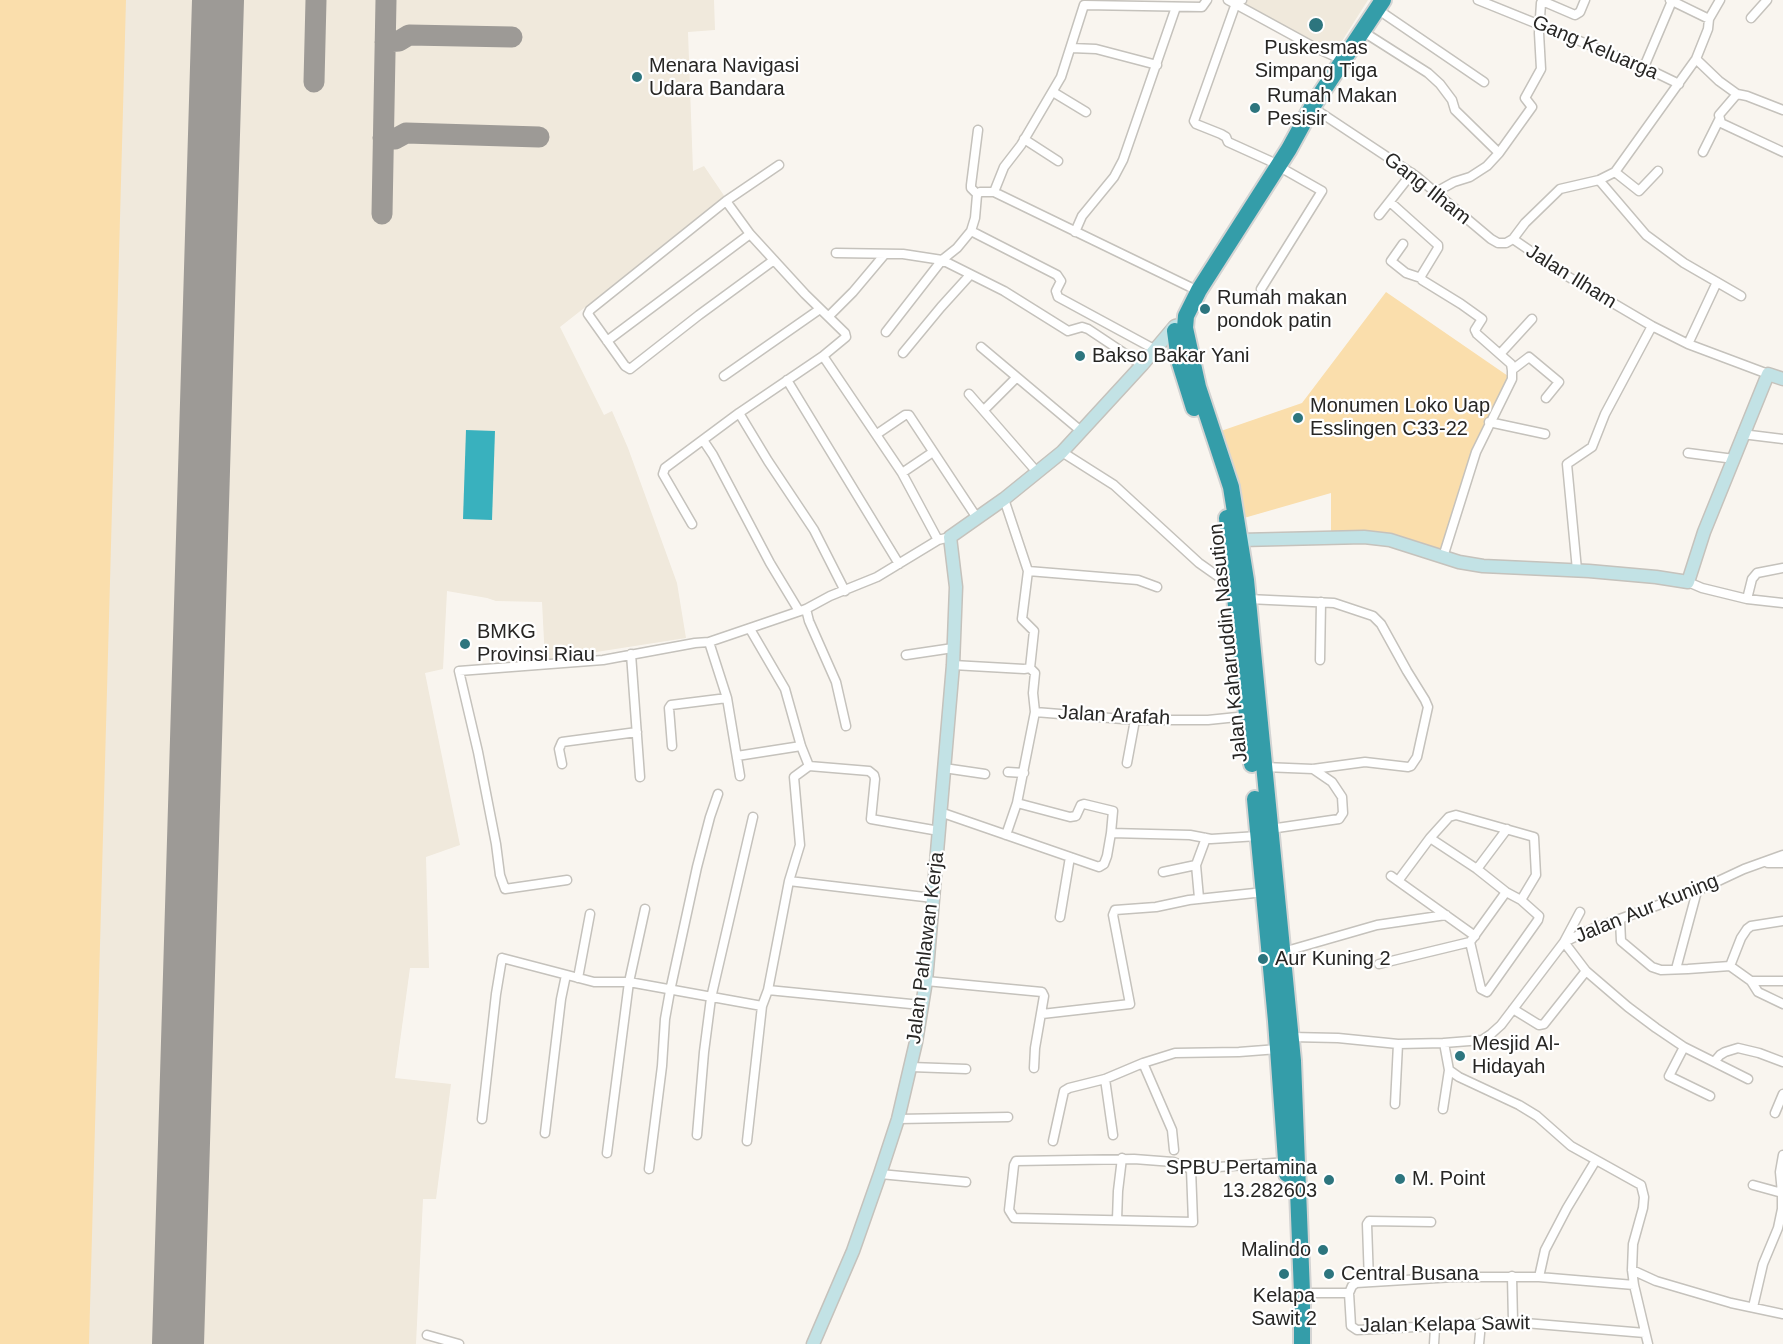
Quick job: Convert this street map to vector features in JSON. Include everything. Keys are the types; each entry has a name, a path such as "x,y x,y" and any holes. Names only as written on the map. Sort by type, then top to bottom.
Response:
{"highway":[{"name":"Jalan Kaharuddin Nasution","path":"1180,325 1198,290 1274,164 1340,58 1378,3"},
{"name":"Jalan Kaharuddin Nasution","path":"1302,1344 1302,1293 1287,1162 1264,892 1263,767 1245,637 1235,588 1227,517 1217,472 1179,360 1179,305 1312,107 1340,58 1362,31 1378,3"},
{"name":"Jalan Kaharuddin Nasution","path":"1180,325 1185,332 1198,387 1231,487 1241,540 1248,599 1245,637 1247,716 1283,952 1291,1037 1295,1227 1291,1344"}],"street":[{"path":"993,192 1004,167 1024,139 1061,77 1084,6 1202,7 1207,0"},
{"name":"Gang Keluarga","path":"1478,0 1644,67 1679,84"},
{"path":"1436,192 1454,182 1470,177 1487,166 1532,107 1525,98 1541,69 1539,24 1542,3 1575,15 1580,12 1585,0"},
{"path":"1644,67 1671,0 1710,19"},
{"name":"Jalan Ilham","path":"1720,0 1710,19 1696,59 1615,172 1599,180 1560,189 1512,239 1567,276 1652,326 1688,344 1768,374"},
{"path":"1751,18 1767,0"},
{"path":"1261,289 1322,191 1228,142 1221,134 1194,123 1197,108 1235,1 1314,47 1340,58"},
{"path":"1378,3 1484,82"},
{"path":"1075,232 1082,216 1114,177 1123,159 1176,7"},
{"path":"1362,31 1428,73 1446,92 1455,110 1499,153"},
{"path":"1071,48 1096,49 1157,65"},
{"path":"1696,59 1737,94 1783,110"},
{"path":"1053,92 1086,112"},
{"path":"1703,152 1719,120 1719,115 1737,94"},
{"name":"Gang Ilham","path":"1312,107 1412,173 1491,239 1502,244 1512,239"},
{"path":"1719,120 1720,123 1783,152"},
{"path":"886,332 942,260 957,248 971,231 975,218 977,194 971,185 978,130"},
{"path":"1024,139 1058,161"},
{"path":"774,260 630,369 625,366 590,316 590,310 726,201 779,165"},
{"path":"1615,172 1639,191 1658,171"},
{"path":"1379,215 1412,173"},
{"path":"1599,180 1646,235 1684,263 1741,296"},
{"path":"977,194 993,192 1190,288"},
{"path":"692,524 663,472 665,468 739,413 823,356 846,337 845,333 750,234 726,201"},
{"path":"1390,202 1438,244 1421,278"},
{"path":"971,231 1057,275 1061,281 1056,294 1058,297 1154,349"},
{"path":"607,341 750,234"},
{"path":"1403,244 1391,261 1406,273 1421,278 1482,319 1475,330 1477,334 1511,364 1512,370 1512,379 1489,422 1473,460 1443,557"},
{"path":"836,253 885,254 942,260 1004,291 1068,331 1072,332 1082,327 1088,329 1142,365"},
{"path":"828,316 853,292 885,254"},
{"path":"903,353 940,307 970,275"},
{"path":"1688,344 1717,282"},
{"path":"724,376 820,309"},
{"path":"1500,354 1532,319"},
{"path":"567,880 505,889 500,875 478,752 459,671 603,660 709,642 802,610 845,591 899,564 938,540 950,537 1004,499 1062,452 1154,349 1180,325"},
{"path":"1577,570 1567,464 1592,447 1605,414 1652,326"},
{"path":"981,347 1081,431"},
{"path":"823,356 902,473 938,540"},
{"path":"1512,370 1527,357 1538,364 1559,382 1546,398"},
{"path":"1688,582 1704,532 1768,374 1783,379"},
{"path":"984,410 1017,378"},
{"path":"787,380 899,564"},
{"path":"969,394 1036,471"},
{"path":"739,413 779,479 814,530 845,591"},
{"path":"877,434 908,414 977,518"},
{"path":"1489,422 1545,434"},
{"path":"1742,434 1783,439"},
{"path":"703,440 770,563 809,621 836,682 846,726"},
{"path":"902,473 933,452"},
{"path":"1062,452 1114,485 1199,563 1235,588"},
{"path":"1688,453 1734,459"},
{"path":"1004,499 1028,571 1022,619 1034,631 1030,668 1035,674 1033,693 1035,712"},
{"name":"Jalan Pahlawan Kerja","path":"813,1344 853,1251 898,1119 911,1067 926,981 953,665 956,587 950,537"},
{"path":"1241,540 1364,537 1390,540 1443,557 1483,566 1577,570 1656,577 1688,582 1702,588 1747,598 1783,603"},
{"path":"1747,598 1752,579 1757,573 1783,568"},
{"path":"1028,571 1138,580 1157,587"},
{"path":"1248,599 1334,603 1377,618 1428,707 1417,757 1411,766 1365,762 1313,769 1263,767"},
{"path":"1320,660 1321,602"},
{"path":"750,629 785,688 809,766"},
{"path":"709,642 727,698 740,776"},
{"path":"906,655 953,648"},
{"path":"631,654 640,777"},
{"path":"953,665 1030,668"},
{"path":"672,746 669,708 671,705 727,698"},
{"name":"Jalan Arafah","path":"1006,835 1024,773 1035,712 1135,720 1209,720 1247,716"},
{"path":"1127,763 1135,720"},
{"path":"562,764 559,750 562,742 637,732"},
{"path":"737,756 801,746"},
{"path":"747,1142 762,1006 768,990 789,881 800,842 794,777 809,766 869,771 875,779 871,819 939,831"},
{"path":"944,768 985,774"},
{"path":"1111,833 1190,835 1206,838 1264,832 1339,819 1342,813 1342,797 1332,782 1313,769"},
{"path":"1008,772 1024,773"},
{"path":"648,1169 662,1066 664,1018 707,827 718,794"},
{"path":"940,813 1070,858 1099,867 1102,865 1107,856 1113,811 1084,804 1076,816 1070,817 1017,802"},
{"path":"1430,838 1538,914 1539,920 1487,992 1481,990 1473,939 1446,915 1394,879 1430,838 1449,817 1453,815 1531,835 1534,838 1536,875 1521,900"},
{"path":"697,1135 711,998 753,817"},
{"path":"1477,869 1507,829"},
{"path":"1199,898 1196,865 1206,838"},
{"name":"Jalan Aur Kuning","path":"1291,1037 1338,1038 1398,1044 1482,1040 1501,1025 1564,942 1783,855"},
{"path":"1060,917 1070,858"},
{"path":"1762,863 1783,862"},
{"path":"1163,872 1196,865"},
{"path":"789,881 933,898"},
{"path":"1676,969 1697,891"},
{"path":"1042,1014 1130,1004 1113,912 1116,909 1156,907 1199,898 1264,892"},
{"path":"1379,964 1473,939 1506,892"},
{"path":"607,1153 629,982 645,909"},
{"path":"1580,912 1564,942 1586,971 1628,1007 1684,1047 1748,1079"},
{"path":"578,978 590,914"},
{"path":"1283,952 1371,927 1446,915"},
{"path":"1620,920 1622,941 1652,967 1676,969 1730,966 1751,981 1758,992 1783,1004"},
{"path":"1730,966 1747,928 1783,921"},
{"path":"482,1119 501,958 602,984 629,982 762,1006"},
{"path":"1513,1009 1539,1025 1544,1024 1586,971"},
{"path":"545,1133 566,975"},
{"path":"926,981 1041,992 1044,996 1034,1068"},
{"path":"1751,981 1783,981"},
{"path":"768,990 921,1005"},
{"path":"1443,1109 1449,1070 1444,1043"},
{"path":"1395,1104 1398,1044"},
{"path":"1684,1047 1669,1077 1710,1096"},
{"path":"1714,1062 1725,1052 1738,1048 1783,1062"},
{"path":"1053,1141 1064,1091 1069,1088 1105,1079 1175,1053 1278,1049"},
{"path":"1143,1063 1172,1130 1174,1150"},
{"path":"911,1067 966,1070"},
{"path":"1449,1070 1519,1105 1537,1116 1571,1146 1641,1185 1644,1197 1643,1208 1633,1244 1632,1270 1648,1344"},
{"path":"1105,1079 1113,1135"},
{"path":"1775,1113 1783,1095"},
{"path":"898,1119 1008,1117"},
{"path":"1754,1307 1763,1264 1778,1228 1782,1209 1780,1172 1783,1155"},
{"path":"1191,1169 1193,1222 1014,1218 1008,1210 1014,1165 1017,1161 1122,1158 1173,1162 1191,1169 1287,1162"},
{"path":"1117,1220 1122,1158"},
{"path":"1539,1277 1545,1250 1596,1160"},
{"path":"880,1174 966,1182"},
{"path":"1753,1185 1782,1193"},
{"path":"1369,1282 1367,1224 1369,1221 1431,1222"},
{"path":"1632,1270 1656,1281 1731,1303 1783,1314"},
{"path":"1512,1276 1513,1322"},
{"name":"Jalan Kelapa Sawit","path":"1634,1285 1512,1276 1354,1284 1349,1293 1351,1326 1354,1329 1435,1328 1513,1322 1645,1334"},
{"name":"Jalan Kelapa Sawit","path":"1302,1293 1349,1293"},
{"path":"1479,1344 1481,1323"},
{"path":"1434,1344 1435,1328"},
{"path":"427,1335 459,1344"}],"shaded area":[{"path":"0,0 714,0 715,30 688,32 693,171 704,166 725,197 560,327 604,415 612,411 628,448 677,583 686,638 545,660 542,602 496,601 447,591 443,669 425,673 460,845 426,857 429,968 410,968 395,1078 451,1084 436,1199 423,1199 416,1344 0,1344"},
{"path":"0,0 126,0 89,1344 0,1344"},
{"name":"Puskesmas Simpang Tiga","path":"1244,0 1368,0 1335,52 1316,46 1245,4"},
{"path":"1386,292 1508,376 1473,450 1440,551 1331,532 1331,493 1244,518 1218,432 1302,403"}],"water":[{"path":"466,430 495,431 492,520 463,519"}],"taxiway":[{"path":"314,82 316,0"},
{"path":"382,214 386,0"},
{"path":"385,42 399,41 409,35 512,37"},
{"path":"383,138 395,139 406,133 539,137"}],"runway":[{"path":"178,1344 218,0"}],"place":[{"name":"Puskesmas Simpang Tiga","path":"1316,25"},
{"name":"Menara Navigasi Udara Bandara","path":"637,77"},
{"name":"Rumah Makan Pesisir","path":"1255,108"},
{"name":"Rumah makan pondok patin","path":"1205,309"},
{"name":"Bakso Bakar Yani","path":"1080,356"},
{"name":"Monumen Loko Uap Esslingen C33-22","path":"1298,418"},
{"name":"BMKG Provinsi Riau","path":"465,644"},
{"name":"Aur Kuning 2","path":"1263,959"},
{"name":"Mesjid Al- Hidayah","path":"1460,1056"},
{"name":"M. Point","path":"1400,1179"},
{"name":"SPBU Pertamina 13.282603","path":"1329,1180"},
{"name":"Malindo","path":"1323,1250"},
{"name":"Kelapa Sawit 2","path":"1284,1274"},
{"name":"Central Busana","path":"1329,1274"}]}
